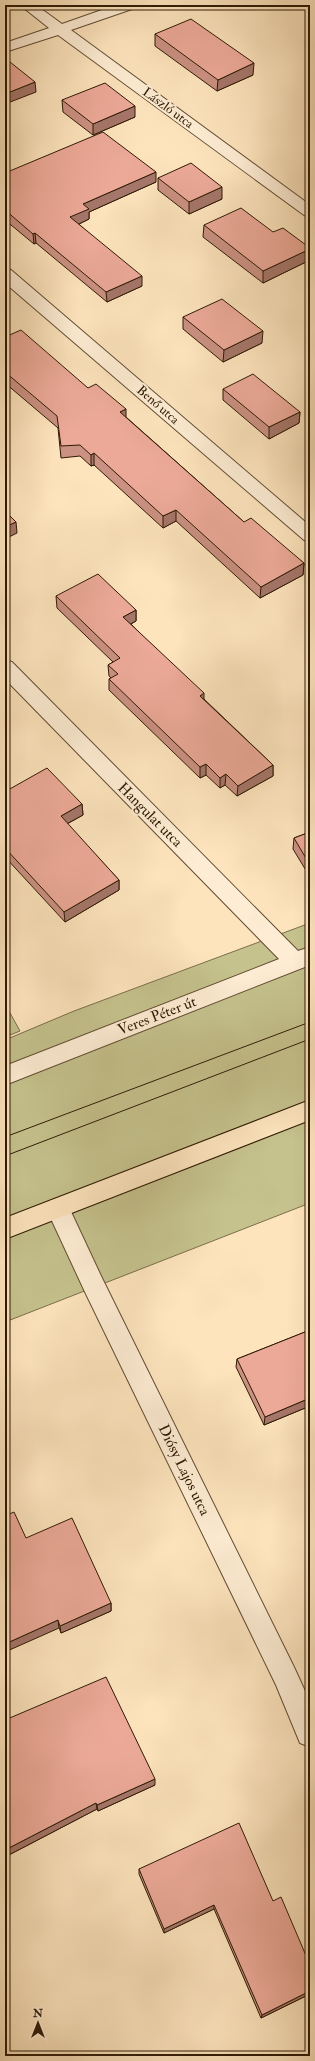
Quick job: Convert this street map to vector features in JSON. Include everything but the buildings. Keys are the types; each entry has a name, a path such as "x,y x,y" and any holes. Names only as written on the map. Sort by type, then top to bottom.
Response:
{"main road":[{"path":"5,1229 310,1110"}],"street":[{"name":"László utca","path":"27,5 310,212"},
{"path":"5,48 130,5"},
{"name":"Benő utca","path":"5,274 310,536"},
{"name":"Hangulat utca","path":"5,667 303,959"},
{"name":"Veres Péter út","path":"5,1076 303,959"},
{"name":"Diósy Lajos utca","path":"58,1208 93,1284 285,1676 310,1733"}],"shaded area":[{"path":"310,923 310,1203 5,1322 5,1040 74,1011"},
{"path":"5,1004 20,1031 5,1037"}],"tram line":[{"path":"5,1137 310,1022"},
{"path":"5,1156 310,1039"}]}
